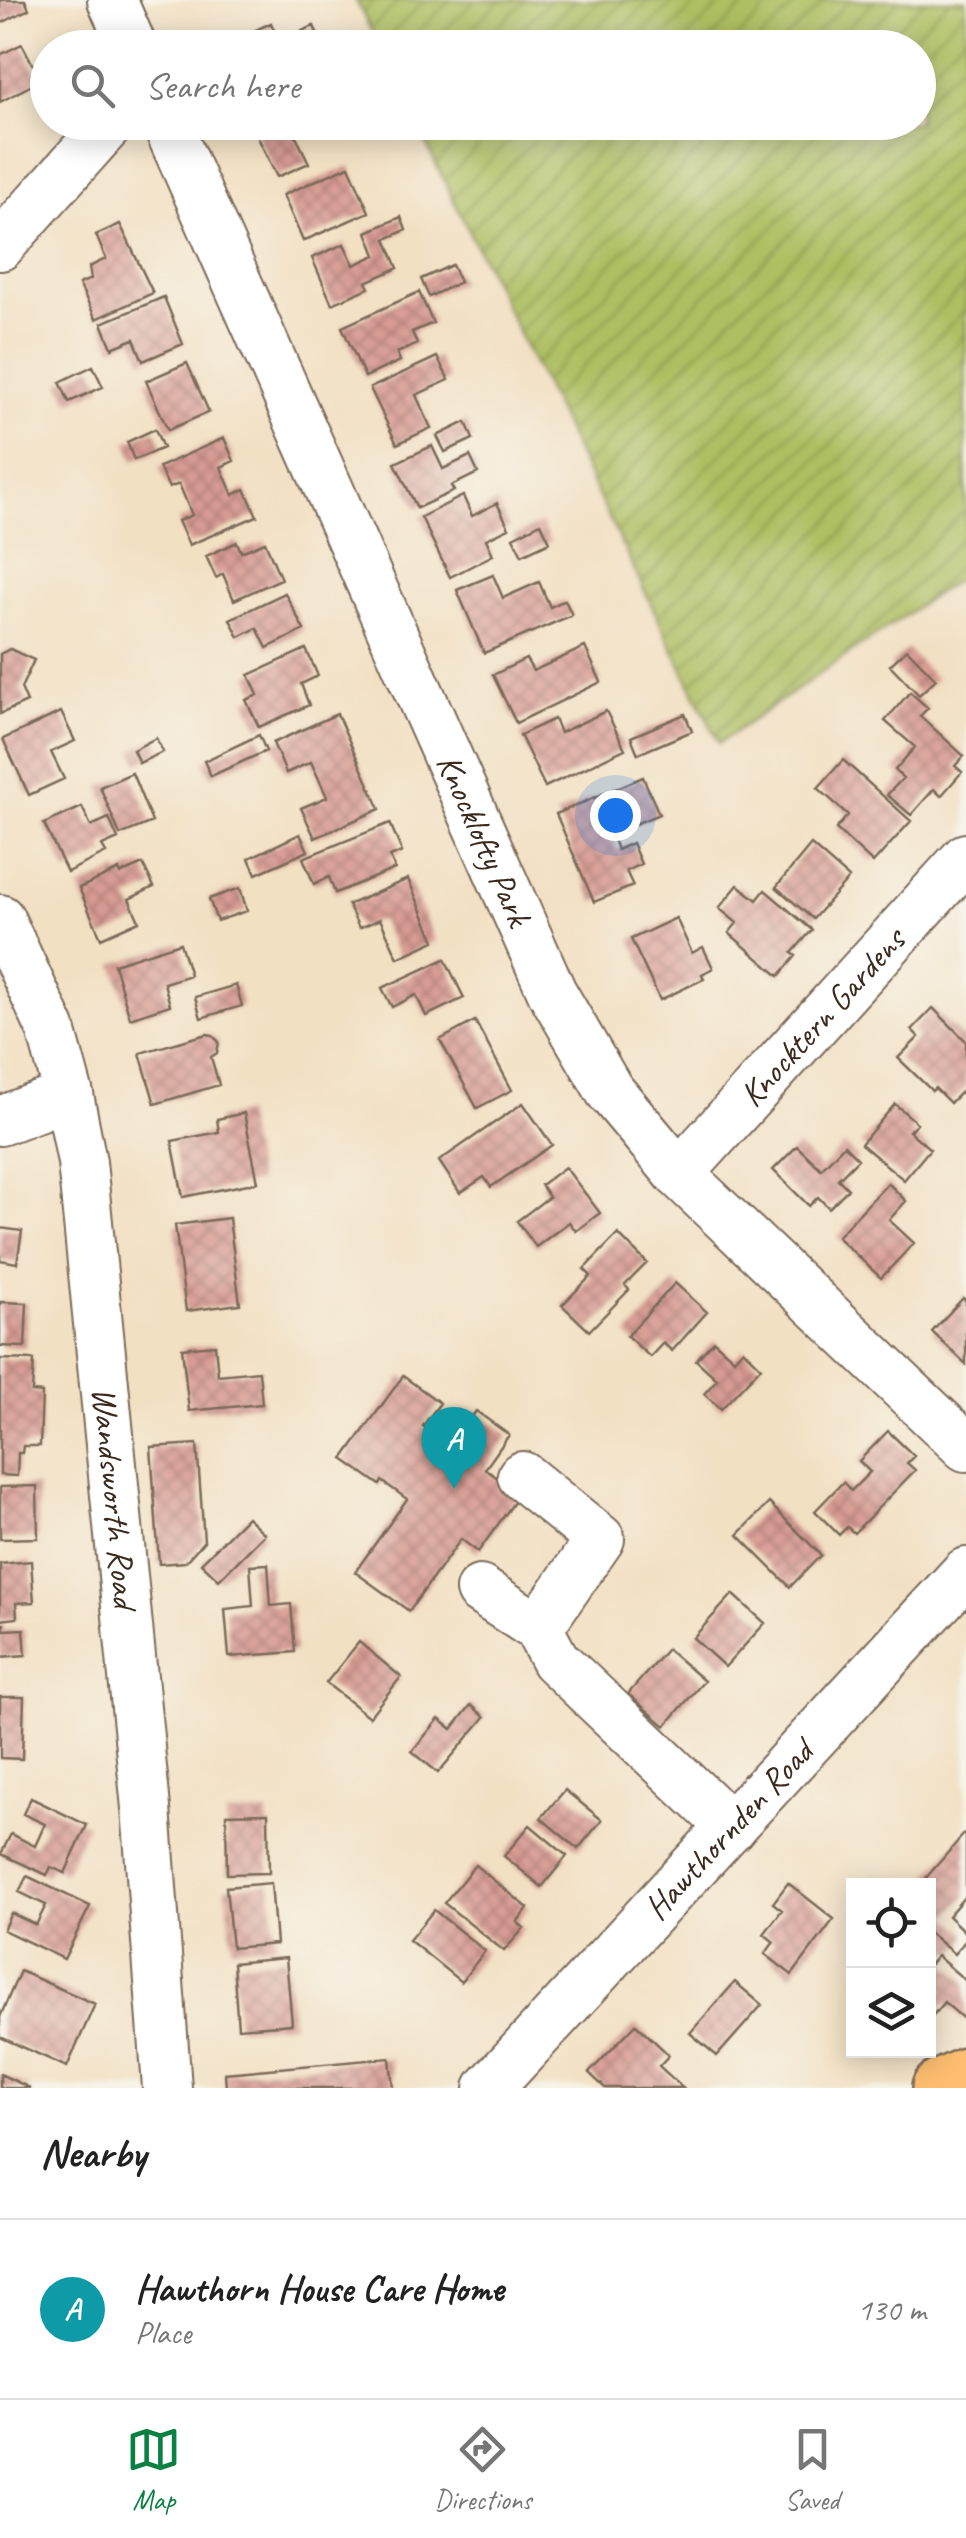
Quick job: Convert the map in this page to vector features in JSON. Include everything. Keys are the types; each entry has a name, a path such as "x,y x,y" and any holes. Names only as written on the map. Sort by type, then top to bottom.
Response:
{"highway":[{"path":"940,2088 966,2076"}],"street":[{"path":"112,0 125,30"},
{"path":"0,246 95,140"},
{"name":"Knocklofty Park","path":"174,140 552,992 609,1090 679,1174 966,1447"},
{"name":"Knocktern Gardens","path":"679,1174 966,858"},
{"name":"Wandsworth Road","path":"0,919 51,1029 82,1162 144,1789 167,2088"},
{"path":"0,1121 69,1095"},
{"path":"522,1476 600,1539 538,1628"},
{"name":"Hawthornden Road","path":"490,2088 966,1572"},
{"path":"480,1590 538,1628 555,1660 731,1827"}],"green space":[{"path":"356,0 966,0 966,573 719,743 424,140 936,140 936,30 371,30"}],"building":[{"path":"0,0 25,0 29,9 0,24"},
{"path":"271,23 274,30 256,30"},
{"path":"22,44 30,59 30,86 0,102 0,55"},
{"path":"259,140 298,140 309,163 277,177"},
{"path":"349,166 369,212 303,241 283,195"},
{"path":"401,217 406,230 386,239 398,268 366,282 369,288 332,304 312,258 344,244 354,265 376,255 367,232"},
{"path":"120,224 153,293 96,319 79,284 91,279 89,267 106,259 96,235"},
{"path":"452,265 460,282 429,297 421,279"},
{"path":"419,292 433,323 412,332 417,344 397,353 400,361 365,377 342,327"},
{"path":"164,297 183,344 143,361 134,339 112,348 102,323"},
{"path":"437,357 449,380 416,395 431,428 397,444 370,388"},
{"path":"187,363 209,412 168,430 146,381"},
{"path":"93,366 103,387 69,402 60,382"},
{"path":"466,422 473,439 445,452 437,436"},
{"path":"155,429 163,448 134,460 127,442"},
{"path":"224,438 234,461 221,467 233,495 245,489 257,516 189,545 178,521 192,515 179,484 169,488 159,467"},
{"path":"432,446 443,469 470,456 478,473 451,486 454,491 417,508 395,463"},
{"path":"463,496 472,516 497,503 509,528 486,539 493,555 450,577 421,517"},
{"path":"541,523 550,542 522,555 513,537"},
{"path":"237,542 241,552 265,542 281,579 234,600 223,574 216,578 206,556"},
{"path":"493,575 503,598 539,582 550,607 565,600 572,615 484,653 457,590"},
{"path":"285,593 304,630 267,648 257,628 239,637 230,619"},
{"path":"585,647 601,682 516,723 493,675 526,659 533,671"},
{"path":"10,649 34,660 21,688 27,702 0,714 0,654"},
{"path":"306,649 318,676 301,684 309,705 259,727 246,700 258,695 249,675"},
{"path":"907,649 936,679 919,695 890,665"},
{"path":"910,692 928,708 920,716 964,756 955,766 962,772 941,796 934,789 911,815 887,795 903,778 895,770 915,747 885,721"},
{"path":"606,711 625,749 545,787 520,735 554,719 560,733"},
{"path":"61,712 75,741 51,752 64,779 29,795 3,739"},
{"path":"337,714 380,809 315,838 301,808 327,797 311,762 286,773 273,743"},
{"path":"685,714 692,731 638,754 631,737"},
{"path":"259,735 266,751 211,776 204,761"},
{"path":"156,738 163,752 139,763 133,750"},
{"path":"843,760 911,821 873,863 836,829 848,815 818,788"},
{"path":"132,773 152,822 120,835 100,787"},
{"path":"643,777 659,814 611,834 617,850 632,843 641,864 626,871 633,886 594,902 556,814"},
{"path":"82,807 91,826 109,818 118,839 102,846 106,853 67,872 44,824"},
{"path":"390,823 402,852 390,857 395,869 335,893 329,877 314,884 303,858"},
{"path":"300,834 308,851 256,874 249,858"},
{"path":"811,845 849,878 813,919 776,887"},
{"path":"143,864 154,887 129,899 139,921 101,938 79,888"},
{"path":"408,879 435,941 398,958 380,919 359,928 348,905"},
{"path":"738,885 757,900 765,890 812,930 779,976 729,933 737,923 719,908"},
{"path":"240,888 247,911 217,921 209,899"},
{"path":"676,918 692,953 703,947 713,968 702,974 704,979 660,1000 631,939"},
{"path":"180,943 190,975 164,983 170,1005 130,1018 114,964"},
{"path":"445,959 464,998 426,1016 416,995 392,1007 382,988"},
{"path":"236,985 242,1006 201,1018 195,997"},
{"path":"933,1008 966,1041 966,1087 950,1103 898,1058 919,1037 912,1030"},
{"path":"475,1021 512,1090 477,1108 440,1040"},
{"path":"207,1034 219,1042 217,1053 211,1057 219,1085 155,1104 140,1053"},
{"path":"523,1103 552,1145 491,1187 484,1177 460,1193 439,1161"},
{"path":"895,1104 917,1123 909,1131 930,1149 904,1180 861,1144"},
{"path":"244,1113 258,1182 183,1197 172,1141 219,1132 217,1119"},
{"path":"844,1145 858,1159 838,1179 848,1189 829,1208 818,1197 809,1206 773,1170 797,1146 821,1169"},
{"path":"565,1167 600,1213 576,1231 569,1222 536,1247 517,1221 549,1197 541,1185"},
{"path":"888,1183 906,1201 889,1220 914,1243 881,1278 837,1237"},
{"path":"229,1218 240,1304 186,1311 175,1225"},
{"path":"0,1228 22,1231 17,1263 0,1260"},
{"path":"618,1234 647,1263 625,1285 629,1290 589,1331 562,1305 591,1276 584,1269"},
{"path":"675,1283 707,1312 672,1351 663,1343 650,1357 627,1336"},
{"path":"963,1298 966,1301 966,1364 932,1332"},
{"path":"0,1302 27,1303 25,1347 0,1346"},
{"path":"714,1341 734,1359 743,1349 761,1367 721,1409 704,1394 717,1379 696,1360"},
{"path":"215,1345 218,1375 259,1371 262,1404 189,1411 182,1348"},
{"path":"0,1359 34,1360 32,1392 42,1393 40,1446 23,1446 22,1453 18,1453 17,1476 0,1475"},
{"path":"403,1376 440,1403 423,1426 451,1446 476,1411 509,1435 485,1469 520,1494 478,1552 461,1539 409,1611 355,1572 407,1499 343,1459"},
{"path":"888,1431 914,1456 907,1463 915,1470 854,1533 847,1527 839,1535 815,1511 843,1482 851,1491 870,1472 859,1461"},
{"path":"197,1444 204,1541 185,1562 159,1564 151,1447"},
{"path":"37,1486 38,1538 0,1539 0,1487"},
{"path":"769,1503 821,1555 790,1587 738,1535"},
{"path":"247,1517 265,1534 219,1580 201,1563"},
{"path":"31,1561 34,1602 16,1603 17,1618 0,1620 0,1564"},
{"path":"268,1564 271,1606 291,1604 295,1652 229,1657 225,1609 253,1606 250,1565"},
{"path":"733,1594 765,1623 725,1667 693,1638"},
{"path":"0,1624 4,1624 4,1630 24,1629 26,1655 0,1657"},
{"path":"359,1642 401,1677 369,1717 326,1683"},
{"path":"667,1649 704,1681 665,1726 628,1694"},
{"path":"0,1697 24,1697 22,1759 0,1758"},
{"path":"471,1705 485,1717 438,1773 412,1751 439,1719 452,1729"},
{"path":"565,1790 602,1820 578,1849 541,1818"},
{"path":"31,1798 87,1825 65,1873 51,1867 47,1875 1,1854 11,1834 35,1846 45,1824 23,1814"},
{"path":"268,1813 269,1873 227,1874 226,1814"},
{"path":"530,1825 567,1856 542,1887 504,1856"},
{"path":"964,1834 966,1895 948,1916 966,1933 966,1940 954,1954 936,1939 936,1878 926,1878"},
{"path":"475,1865 528,1908 517,1922 524,1928 504,1951 444,1903"},
{"path":"27,1876 90,1906 64,1959 3,1930 11,1913 36,1925 46,1905 19,1892"},
{"path":"271,1883 276,1944 232,1948 226,1887"},
{"path":"788,1883 834,1919 792,1975 765,1954 774,1942 764,1934 782,1910 773,1903"},
{"path":"434,1910 485,1951 461,1982 409,1940"},
{"path":"936,1957 966,1981 966,2021 944,2002 936,2012"},
{"path":"286,1958 292,2024 238,2028 233,1963"},
{"path":"20,1971 95,2004 67,2067 0,2037 0,2017"},
{"path":"735,1982 762,2005 717,2056 690,2033"},
{"path":"636,2024 669,2055 659,2066 683,2088 605,2088 589,2073"},
{"path":"390,2058 393,2088 226,2088 225,2073"},
{"path":"0,2074 30,2088 0,2088"}],"place":[{"name":"Hawthorn House Care Home","path":"454,1489"}]}
